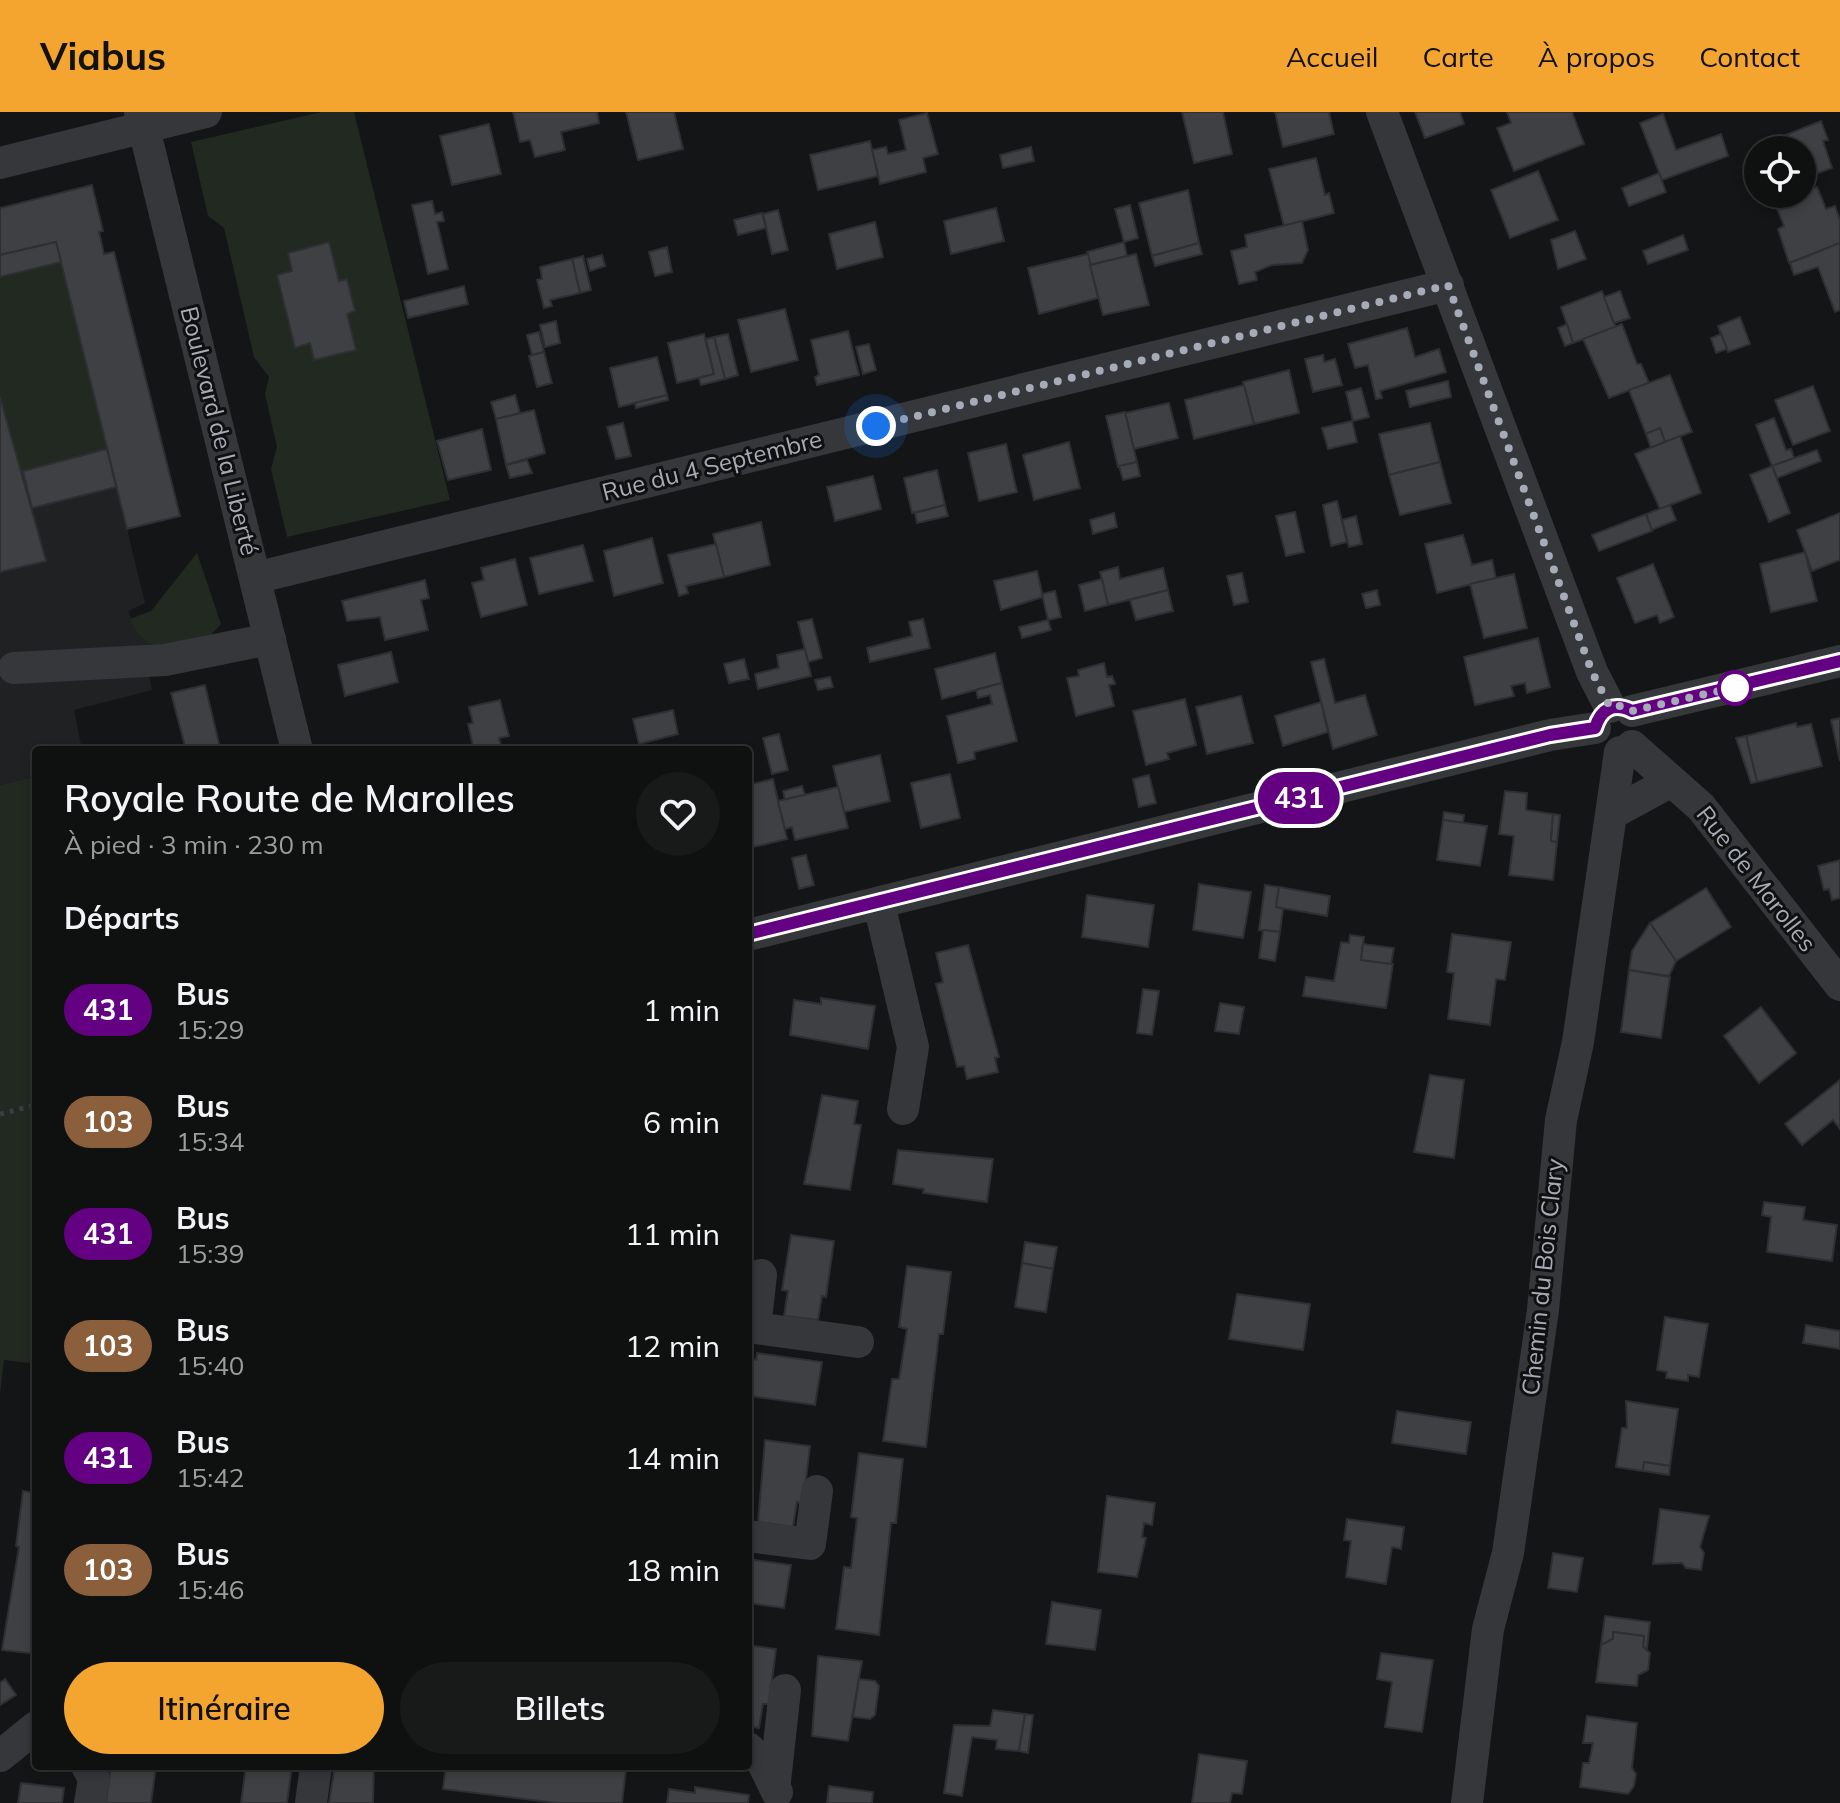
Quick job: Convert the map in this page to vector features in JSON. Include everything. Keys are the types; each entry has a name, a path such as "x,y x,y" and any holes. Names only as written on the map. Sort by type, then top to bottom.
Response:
{"street":[{"path":"0,163 142,120 206,112"},
{"path":"1382,112 1592,672 1612,715"},
{"name":"Boulevard de la Liberté","path":"142,120 296,746"},
{"name":"Rue du 4 Septembre","path":"255,578 1448,285"},
{"path":"14,668 165,660 270,639"},
{"path":"752,934 1550,735 1612,715 1840,661"},
{"name":"Rue de Marolles","path":"1612,715 1598,740 1607,749 1626,749 1701,807 1840,985"},
{"name":"Chemin du Bois Clary","path":"1467,1803 1488,1629 1508,1553 1543,1310 1561,1120 1578,1042 1613,813 1626,749"},
{"path":"1613,813 1670,782"},
{"path":"879,904 913,1047 903,1109"},
{"path":"752,1323 761,1275"},
{"path":"752,1328 858,1342"},
{"path":"752,1537 810,1544 817,1491"},
{"path":"777,1792 785,1690"},
{"path":"1,1753 32,1730"},
{"path":"752,1754 777,1792"},
{"path":"89,1770 94,1779 90,1803"},
{"path":"311,1803 315,1770"}],"path":[{"path":"0,1114 32,1106"}],"shaded area":[{"path":"322,112 354,112 450,500 287,537 271,469 277,447 265,394 269,377 254,357 224,228 208,216 191,142","holes":["288,253 339,281 347,279 355,311 347,314 355,350 315,360 310,343 294,347 277,276 292,271"]},
{"path":"92,185 103,231 99,232 104,254 114,252 180,516 127,529 145,603 128,611 140,636 151,644 145,658 152,690 74,710 81,746 32,746 32,777 0,785 0,208"},
{"path":"61,262 107,449 18,472 0,397 0,277"},
{"path":"197,553 221,624 208,636 180,647 160,647 147,642 130,619 151,611"},
{"path":"32,777 32,1364 4,1360 0,1394 0,785"}],"building":[{"path":"513,112 597,112 599,123 561,132 565,150 535,157 530,140 520,142"},
{"path":"626,112 674,112 683,149 638,160"},
{"path":"1182,112 1223,112 1232,154 1194,163"},
{"path":"1275,112 1329,112 1334,134 1283,147"},
{"path":"1415,112 1460,112 1464,124 1425,138"},
{"path":"1507,112 1572,112 1584,144 1514,171 1497,128 1511,123"},
{"path":"927,113 938,154 923,158 926,172 880,184 872,150 886,147 888,154 906,150 899,120"},
{"path":"1663,114 1676,150 1721,134 1728,156 1662,180 1640,123"},
{"path":"1821,121 1828,140 1823,141 1832,168 1816,174 1816,136 1783,136"},
{"path":"489,124 501,174 452,185 440,136"},
{"path":"870,141 878,176 818,190 810,155"},
{"path":"1031,147 1034,161 1003,168 1000,155"},
{"path":"1316,158 1325,195 1329,193 1334,213 1284,226 1269,169"},
{"path":"1538,171 1558,220 1510,238 1491,190"},
{"path":"1659,173 1666,192 1629,206 1622,188"},
{"path":"92,185 103,231 99,232 104,254 114,252 180,516 127,529 56,242 0,255 0,208"},
{"path":"1816,187 1826,209 1835,206 1840,220 1840,243 1789,263 1778,229 1784,226 1777,208 1816,208"},
{"path":"1188,190 1199,243 1152,256 1139,203"},
{"path":"432,201 435,214 442,212 444,221 437,222 448,269 428,274 412,205"},
{"path":"1130,205 1138,238 1124,242 1115,209"},
{"path":"996,208 1004,241 951,254 944,221"},
{"path":"778,210 788,250 772,254 763,214"},
{"path":"762,213 766,228 738,235 734,220"},
{"path":"1302,221 1308,250 1302,263 1272,265 1255,272 1257,280 1239,284 1231,251 1247,247 1245,235"},
{"path":"875,222 883,257 837,269 829,234"},
{"path":"1575,231 1586,259 1558,269 1551,240"},
{"path":"1683,235 1688,250 1648,264 1643,251"},
{"path":"56,242 61,262 0,277 0,255"},
{"path":"329,242 339,281 347,279 355,311 347,314 356,350 314,360 310,343 295,348 277,275 292,271 288,253"},
{"path":"1124,242 1127,256 1090,265 1087,252"},
{"path":"1199,243 1202,254 1155,266 1152,256"},
{"path":"1840,243 1840,310 1835,312 1818,267 1794,275 1790,263"},
{"path":"667,247 672,272 655,276 649,252"},
{"path":"1088,254 1098,298 1039,314 1028,268"},
{"path":"1136,254 1149,305 1103,315 1090,265"},
{"path":"602,255 605,266 590,271 587,259"},
{"path":"583,256 591,290 580,293 572,259"},
{"path":"572,259 580,293 550,300 552,306 544,308 537,280 542,279 540,267"},
{"path":"464,286 468,304 408,318 404,301"},
{"path":"1602,291 1616,327 1573,343 1561,307"},
{"path":"1620,291 1630,318 1614,323 1604,297"},
{"path":"785,309 798,360 751,372 738,320"},
{"path":"1740,317 1750,344 1728,352 1718,326"},
{"path":"556,321 560,343 545,347 540,325"},
{"path":"1567,324 1573,343 1565,346 1558,328"},
{"path":"1622,324 1637,364 1641,364 1649,383 1609,398 1583,339"},
{"path":"1407,328 1415,357 1439,349 1446,372 1380,391 1382,398 1376,399 1368,365 1355,368 1348,344"},
{"path":"848,331 859,375 817,385 815,377 819,375 811,340"},
{"path":"539,332 544,352 532,355 527,335"},
{"path":"704,334 714,374 677,383 668,343"},
{"path":"728,334 738,375 725,379 714,337"},
{"path":"1721,334 1727,349 1716,353 1711,338"},
{"path":"714,337 725,379 701,385 699,378 714,374 706,339"},
{"path":"869,344 876,370 863,374 856,347"},
{"path":"544,352 552,383 537,387 529,356"},
{"path":"1323,355 1324,362 1335,359 1342,385 1313,392 1305,359"},
{"path":"657,357 667,395 619,407 610,368"},
{"path":"1289,370 1299,413 1254,424 1243,382"},
{"path":"1670,375 1692,432 1665,442 1660,428 1646,434 1629,390"},
{"path":"1448,381 1451,397 1410,407 1406,391"},
{"path":"1244,385 1254,424 1194,439 1185,400"},
{"path":"1813,386 1830,431 1793,445 1775,400"},
{"path":"1361,388 1369,417 1353,421 1346,392"},
{"path":"515,395 520,413 496,419 491,402"},
{"path":"667,395 668,400 636,408 635,403"},
{"path":"0,397 46,561 0,572"},
{"path":"1169,403 1178,438 1134,449 1125,413"},
{"path":"534,410 545,453 506,465 496,419"},
{"path":"1125,412 1137,462 1118,467 1106,416"},
{"path":"1774,418 1786,450 1791,449 1794,458 1772,466 1756,425"},
{"path":"1352,421 1357,442 1328,449 1322,428"},
{"path":"623,423 631,456 616,459 607,427"},
{"path":"1430,423 1440,462 1389,475 1379,434"},
{"path":"1660,428 1665,442 1651,448 1646,434"},
{"path":"482,429 491,470 448,480 437,441"},
{"path":"1680,436 1701,493 1660,509 1635,454"},
{"path":"1069,442 1080,488 1034,500 1023,455"},
{"path":"1006,444 1017,492 979,501 968,453"},
{"path":"107,449 116,487 32,508 23,471"},
{"path":"1817,450 1821,461 1777,478 1772,466"},
{"path":"527,460 532,473 510,478 506,465"},
{"path":"1137,462 1140,476 1123,480 1119,466"},
{"path":"1440,462 1451,503 1400,515 1389,475"},
{"path":"1772,466 1790,513 1769,522 1750,475"},
{"path":"937,470 945,505 912,513 904,478"},
{"path":"873,476 881,509 835,521 827,487"},
{"path":"1337,501 1347,542 1331,546 1323,505"},
{"path":"945,505 948,516 917,523 915,513"},
{"path":"1670,505 1676,520 1652,530 1646,514"},
{"path":"1295,512 1304,552 1286,556 1276,516"},
{"path":"1114,513 1117,527 1093,534 1090,520"},
{"path":"1840,513 1840,560 1812,571 1797,530"},
{"path":"1646,514 1652,531 1599,551 1592,535"},
{"path":"1356,516 1362,544 1349,547 1342,520"},
{"path":"761,522 770,565 724,577 713,534"},
{"path":"1463,535 1472,565 1492,560 1496,578 1437,593 1425,544"},
{"path":"652,538 663,583 614,596 604,551"},
{"path":"716,544 724,577 686,586 688,593 679,596 668,555"},
{"path":"583,545 593,581 539,594 530,558"},
{"path":"1805,552 1817,601 1771,612 1760,564"},
{"path":"515,559 527,605 481,617 472,583 484,580 481,568"},
{"path":"1653,564 1674,617 1660,623 1657,615 1635,623 1617,578"},
{"path":"1118,567 1120,579 1163,568 1168,590 1108,605 1100,572"},
{"path":"1037,571 1043,597 1001,610 994,581"},
{"path":"1242,573 1248,602 1234,605 1227,576"},
{"path":"1514,574 1527,628 1484,638 1470,584"},
{"path":"1102,579 1108,605 1085,611 1079,585"},
{"path":"425,580 429,598 421,600 428,630 385,640 380,617 347,621 342,601"},
{"path":"1168,590 1173,611 1136,620 1130,600"},
{"path":"1377,590 1380,605 1366,608 1362,594"},
{"path":"1055,591 1061,617 1048,620 1042,594"},
{"path":"812,619 822,658 808,662 798,622"},
{"path":"923,619 930,648 870,662 867,648 912,636 909,622"},
{"path":"1048,620 1051,630 1022,638 1019,627"},
{"path":"1538,638 1550,687 1527,693 1525,683 1511,686 1514,696 1475,705 1464,657"},
{"path":"805,649 811,676 758,689 755,674 779,668 777,655"},
{"path":"391,652 398,682 345,696 338,665"},
{"path":"995,653 1002,683 942,699 935,669"},
{"path":"744,659 749,679 729,683 724,664"},
{"path":"1324,659 1335,703 1365,695 1377,735 1333,749 1311,662"},
{"path":"1104,663 1107,677 1112,676 1115,684 1109,685 1114,706 1076,716 1067,678 1079,676 1078,670"},
{"path":"830,677 833,687 818,690 815,680"},
{"path":"1002,683 1017,741 974,752 975,759 958,763 947,716 992,704 990,695 978,698 976,690"},
{"path":"205,685 220,746 185,746 171,693"},
{"path":"1241,696 1253,743 1207,754 1196,707"},
{"path":"1185,699 1196,745 1167,753 1169,759 1146,765 1133,711"},
{"path":"500,700 509,736 499,738 501,746 473,746 468,724 473,723 469,707"},
{"path":"1321,702 1328,732 1283,746 1275,716"},
{"path":"673,710 678,734 639,744 633,719"},
{"path":"1840,718 1840,761 1831,720"},
{"path":"1796,723 1797,727 1811,724 1822,766 1757,782 1746,736"},
{"path":"779,734 788,770 772,774 763,738"},
{"path":"1746,736 1757,782 1751,783 1736,738"},
{"path":"880,755 890,801 844,812 833,766"},
{"path":"950,774 960,818 921,828 911,783"},
{"path":"1149,775 1156,803 1139,807 1133,779"},
{"path":"773,779 787,839 752,847 752,784"},
{"path":"802,786 805,795 785,800 783,791"},
{"path":"838,787 848,828 795,840 792,827 785,829 778,801"},
{"path":"1505,791 1527,793 1526,810 1553,814 1551,841 1557,842 1553,880 1509,875 1514,836 1499,834"},
{"path":"1444,812 1464,815 1463,823 1443,820"},
{"path":"1553,814 1560,815 1557,842 1551,841"},
{"path":"1443,820 1487,826 1480,866 1437,860"},
{"path":"806,855 814,885 799,889 792,858"},
{"path":"1840,860 1840,898 1832,900 1829,889 1824,890 1818,866"},
{"path":"1199,884 1251,892 1243,938 1193,930"},
{"path":"1265,885 1279,887 1276,907 1283,909 1280,932 1259,930"},
{"path":"1279,887 1330,896 1327,916 1276,907"},
{"path":"1706,888 1731,927 1676,961 1650,923"},
{"path":"1087,895 1154,905 1148,947 1082,937"},
{"path":"1650,923 1676,961 1669,976 1629,970 1632,951"},
{"path":"1263,930 1280,932 1275,961 1259,958"},
{"path":"1452,934 1511,942 1505,980 1496,979 1490,1025 1448,1019 1454,973 1447,972"},
{"path":"1350,935 1364,937 1361,960 1393,964 1386,1008 1303,996 1306,977 1334,981 1341,942 1349,943"},
{"path":"1363,944 1394,948 1391,964 1361,960"},
{"path":"968,945 999,1057 995,1058 998,1072 967,1079 964,1066 957,1067 936,984 943,982 936,953"},
{"path":"1629,970 1670,977 1661,1038 1621,1032"},
{"path":"1143,989 1159,991 1152,1035 1137,1033"},
{"path":"821,998 875,1006 868,1049 790,1035 794,1000 821,1004"},
{"path":"1220,1003 1244,1007 1239,1034 1215,1031"},
{"path":"1761,1007 1796,1053 1759,1083 1724,1036"},
{"path":"1430,1075 1464,1080 1454,1158 1414,1152"},
{"path":"1840,1080 1840,1129 1833,1120 1802,1145 1785,1124"},
{"path":"822,1095 858,1101 854,1124 861,1125 850,1190 804,1184"},
{"path":"898,1150 993,1159 987,1202 923,1193 924,1189 893,1184"},
{"path":"1764,1202 1805,1207 1803,1220 1837,1225 1832,1261 1767,1252 1771,1217 1762,1215"},
{"path":"791,1235 834,1241 826,1297 822,1296 818,1320 784,1316 788,1291 782,1290"},
{"path":"1025,1242 1057,1247 1053,1269 1022,1263"},
{"path":"1022,1263 1053,1269 1046,1312 1015,1307"},
{"path":"907,1266 951,1272 943,1334 939,1334 926,1447 883,1441 892,1379 899,1379 907,1329 899,1327"},
{"path":"1237,1294 1310,1304 1303,1350 1229,1339"},
{"path":"1665,1317 1708,1324 1699,1377 1688,1375 1688,1381 1666,1378 1667,1372 1657,1370"},
{"path":"1806,1325 1840,1331 1840,1349 1803,1343"},
{"path":"757,1353 822,1362 815,1405 752,1396 752,1360 756,1360"},
{"path":"1626,1401 1678,1409 1670,1466 1644,1462 1643,1471 1616,1467 1622,1428 1627,1428"},
{"path":"1397,1411 1471,1422 1466,1454 1392,1443"},
{"path":"765,1440 810,1446 803,1504 797,1502 793,1527 758,1522"},
{"path":"859,1453 903,1459 896,1523 891,1523 879,1635 836,1629 844,1567 851,1568 857,1518 851,1517"},
{"path":"1644,1462 1670,1466 1669,1475 1643,1471"},
{"path":"23,1491 32,1492 32,1654 2,1650 19,1547 16,1546"},
{"path":"1107,1496 1155,1503 1152,1525 1144,1523 1142,1537 1146,1538 1137,1577 1098,1572"},
{"path":"1660,1509 1709,1516 1700,1547 1704,1553 1701,1570 1686,1568 1682,1563 1653,1564"},
{"path":"1347,1519 1404,1527 1401,1549 1392,1547 1386,1584 1346,1577 1351,1541 1344,1540"},
{"path":"1553,1553 1583,1558 1577,1592 1548,1588"},
{"path":"752,1560 791,1565 784,1608 752,1604"},
{"path":"1052,1602 1101,1610 1095,1650 1046,1644"},
{"path":"1605,1616 1650,1622 1647,1648 1643,1647 1644,1636 1613,1632 1613,1639 1601,1645"},
{"path":"1613,1632 1644,1636 1643,1647 1650,1653 1648,1670 1638,1675 1637,1686 1596,1682 1601,1645 1613,1639"},
{"path":"752,1646 776,1649 769,1704 763,1704 759,1728 752,1727"},
{"path":"1381,1653 1433,1660 1422,1732 1385,1727 1392,1682 1377,1679"},
{"path":"818,1656 862,1661 848,1741 812,1736"},
{"path":"5,1679 16,1695 0,1705 0,1683"},
{"path":"859,1679 875,1681 879,1686 875,1715 870,1719 853,1717"},
{"path":"993,1710 1025,1714 1019,1751 996,1749 997,1740 972,1737 962,1796 944,1793 954,1725 990,1726"},
{"path":"1025,1714 1033,1715 1028,1753 1019,1751"},
{"path":"1587,1716 1637,1723 1632,1768 1636,1774 1634,1786 1628,1794 1580,1787 1583,1763 1589,1763 1593,1743 1583,1743"},
{"path":"1199,1754 1247,1761 1242,1794 1232,1793 1230,1803 1192,1803"},
{"path":"110,1770 155,1770 151,1803 106,1803"},
{"path":"245,1770 291,1770 287,1803 241,1803"},
{"path":"374,1770 373,1803 329,1803 334,1771"},
{"path":"445,1770 626,1770 622,1803 557,1803 443,1789"},
{"path":"21,1783 64,1788 62,1803 18,1803"},
{"path":"829,1786 873,1792 872,1803 827,1803"},
{"path":"695,1787 749,1795 748,1803 667,1803 669,1789 695,1793"}],"bus line":[{"name":"431","path":"752,933 1550,735 1595,728 1599,715 1610,707 1621,706 1632,711 1840,661"}],"route":[{"path":"876,426 1448,285 1592,672 1610,707 1621,706 1632,711 1745,685 1735,688"}]}
